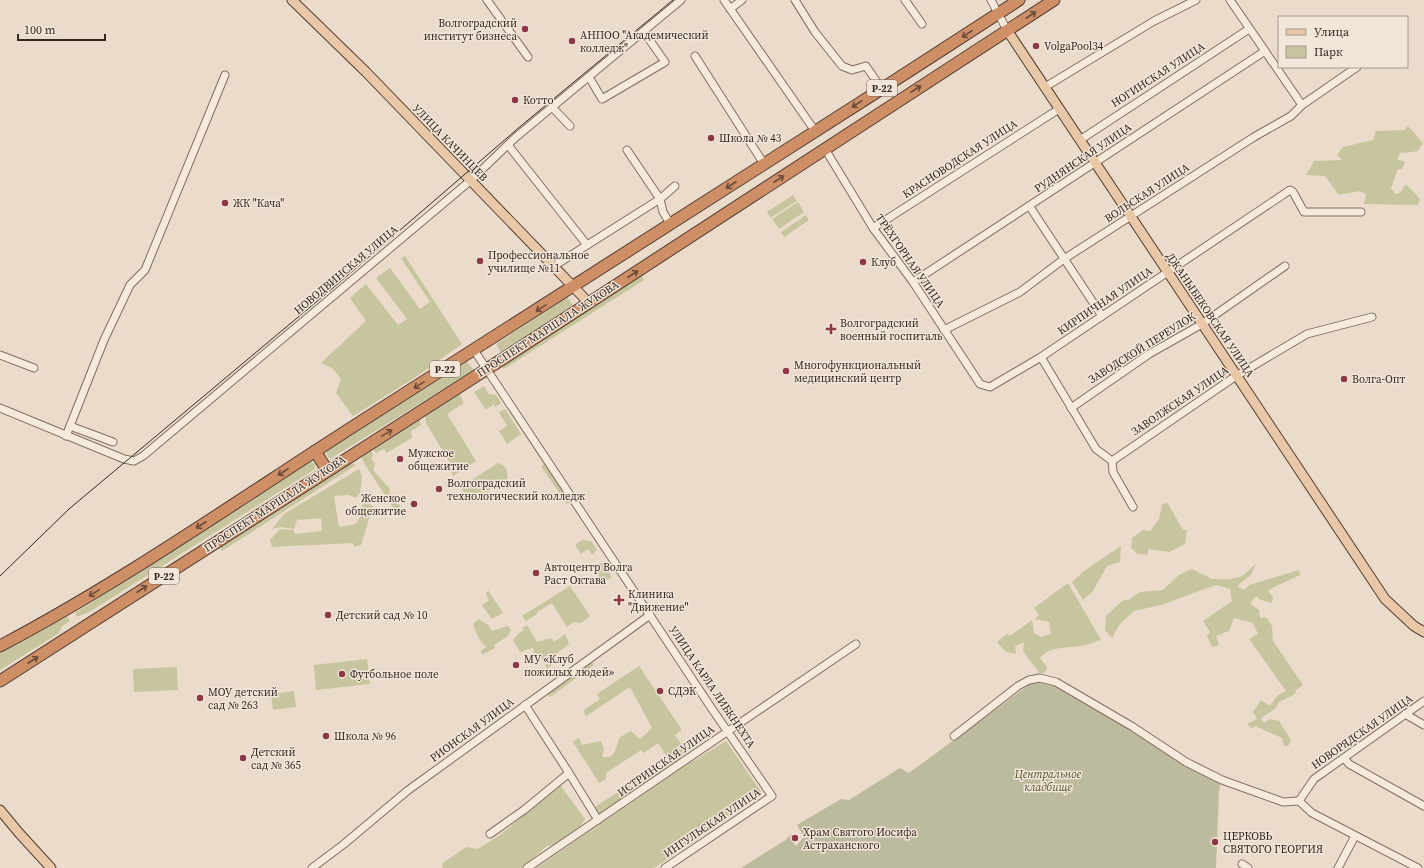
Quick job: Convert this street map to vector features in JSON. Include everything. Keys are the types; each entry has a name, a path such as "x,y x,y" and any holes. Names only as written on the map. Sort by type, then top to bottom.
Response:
{"highway":[{"name":"ПРОСПЕКТ МАРШАЛА ЖУКОВА","path":"0,646 57,616 671,225 1019,0"},
{"name":"ПРОСПЕКТ МАРШАЛА ЖУКОВА","path":"0,681 327,470 487,370 1054,0"},
{"path":"315,451 327,470"}],"main road":[{"name":"УЛИЦА КАЧИНЦЕВ","path":"292,0 366,72 589,303"},
{"name":"ДЖАНЫБЕКОВСКАЯ УЛИЦА","path":"1007,30 1385,599 1414,626 1424,632"},
{"path":"0,810 51,868"}],"street":[{"path":"486,0 528,57"},
{"name":"НОВОДВИНСКАЯ УЛИЦА","path":"0,408 124,459 134,461 143,456 470,181 508,145 552,107 681,0"},
{"path":"724,0 815,131"},
{"path":"730,9 742,0"},
{"path":"795,0 815,32 842,66 852,70 866,66 882,88"},
{"path":"905,0 922,24"},
{"name":"ДЖАНЫБЕКОВСКАЯ УЛИЦА","path":"991,0 1007,30"},
{"path":"1045,87 1154,22 1196,0"},
{"path":"1230,0 1302,105"},
{"name":"НОГИНСКАЯ УЛИЦА","path":"1080,140 1249,29"},
{"path":"589,77 602,99 665,62 644,32"},
{"name":"РУДНЯНСКАЯ УЛИЦА","path":"913,282 1030,207 1265,51"},
{"path":"695,56 764,164"},
{"name":"ВОЛЬСКАЯ УЛИЦА","path":"944,330 1020,292 1064,259 1254,136 1291,116 1302,105 1356,68"},
{"path":"66,436 104,340 130,285 145,270 224,75"},
{"path":"552,107 570,126"},
{"name":"КРАСНОВОДСКАЯ УЛИЦА","path":"873,228 1059,109"},
{"path":"508,145 587,245"},
{"name":"ТРЁХГОРНАЯ УЛИЦА","path":"824,149 873,228 913,282 980,384"},
{"path":"627,150 660,200 663,212 671,225"},
{"path":"554,266 660,200 675,186"},
{"name":"КИРПИЧНАЯ УЛИЦА","path":"980,384 990,387 1041,357 1290,190 1293,192 1304,212 1361,212"},
{"path":"1030,207 1102,316"},
{"name":"ЗАВОДСКОЙ ПЕРЕУЛОК","path":"1071,408 1149,354 1202,324 1285,266"},
{"name":"ЗАВОЛЖСКАЯ УЛИЦА","path":"1112,461 1236,376 1307,334 1372,317"},
{"name":"УЛИЦА КАРЛА ЛИБКНЕХТА","path":"474,350 772,796"},
{"path":"0,355 34,368"},
{"path":"1041,357 1096,449 1112,461 1113,472 1133,507"},
{"path":"70,426 113,442"},
{"name":"РИОНСКАЯ УЛИЦА","path":"312,868 344,844 407,791 650,615"},
{"name":"ИСТРИНСКАЯ УЛИЦА","path":"527,868 856,644"},
{"path":"954,736 1018,686 1028,680 1040,678 1056,682 1133,727 1186,762 1222,780 1283,802 1299,801 1312,813 1418,868"},
{"name":"НОВОРЯДСКАЯ УЛИЦА","path":"1299,801 1314,779 1424,701"},
{"path":"525,705 598,820"},
{"path":"1405,714 1424,725"},
{"path":"1344,758 1349,764 1424,806"},
{"path":"490,834 524,810 569,773"},
{"name":"ИНГУЛЬСКАЯ УЛИЦА","path":"665,868 772,796"},
{"path":"1338,868 1355,836"}],"green space":[{"path":"1408,126 1423,143 1418,151 1405,153 1401,152 1397,159 1405,162 1402,169 1398,169 1391,188 1395,194 1400,193 1406,184 1420,199 1418,205 1364,204 1366,194 1360,191 1339,195 1325,176 1306,175 1314,161 1342,160 1337,155 1343,147 1373,140 1376,131 1404,130"},
{"path":"793,195 797,201 770,218 767,212"},
{"path":"798,202 804,212 779,229 772,219"},
{"path":"806,215 809,220 784,237 781,232"},
{"path":"405,256 462,344 413,379 353,416 336,393 341,379 332,368 321,363 366,321 350,298 366,284 398,325 407,319 376,278 390,268 420,309 430,302 401,258"},
{"path":"641,274 644,280 504,369 501,364"},
{"path":"567,297 573,305 501,353 496,344"},
{"path":"467,362 474,370 330,459 325,451"},
{"path":"484,386 489,394 496,395 501,403 495,407 494,404 486,410 474,392"},
{"path":"459,393 464,403 447,414 476,461 453,476 449,468 452,466 426,423 425,413"},
{"path":"505,409 521,434 507,444 499,431 507,426 499,412"},
{"path":"419,417 421,425 411,431 412,438 386,453 384,449 376,453 372,448"},
{"path":"371,450 373,456 371,458 375,464 373,470 390,489 389,493 392,495 393,502 400,505 401,514 398,515 364,463 361,456"},
{"path":"310,461 315,464 315,469 91,611 77,617 75,613"},
{"path":"350,463 356,465 222,551 219,545"},
{"path":"498,463 503,465 506,469 507,479 470,502 461,487"},
{"path":"546,463 572,501 567,504 541,466"},
{"path":"359,469 362,477 360,493 355,498 349,495 334,496 339,527 356,524 360,517 359,510 365,502 373,506 361,545 354,547 353,543 272,547 270,540 280,529 293,530 295,534 322,531 321,518 297,520 294,529 281,527 272,529 284,514"},
{"path":"1167,502 1183,530 1187,530 1185,544 1169,552 1149,549 1147,555 1138,554 1131,548 1132,538 1143,530 1150,531 1159,519 1162,505"},
{"path":"582,540 591,541 597,550 592,555 588,549 581,554 575,545"},
{"path":"1121,546 1120,562 1107,566 1093,591 1083,600 1072,582 1084,571"},
{"path":"602,563 612,577 602,583 594,570 589,572 587,569 591,567 591,565"},
{"path":"1256,564 1251,575 1237,586 1244,590 1249,585 1299,570 1300,575 1268,590 1273,598 1272,603 1261,600 1256,596 1250,604 1259,610 1260,618 1266,617 1272,626 1273,641 1303,685 1296,690 1295,694 1279,702 1275,709 1261,718 1264,723 1270,719 1279,721 1291,740 1289,745 1284,746 1282,738 1255,726 1252,729 1247,724 1257,719 1253,712 1261,700 1270,706 1278,695 1286,691 1249,639 1258,634 1253,623 1234,618 1229,631 1216,636 1219,645 1212,647 1207,636 1210,632 1203,621 1232,601 1230,589 1216,585 1161,605 1134,611 1120,624 1112,638 1105,630 1106,616 1122,601 1130,599 1140,592 1163,590 1179,575 1192,569 1212,579 1231,579 1242,576"},
{"path":"1068,583 1101,640 1083,646 1058,648 1049,651 1040,658 1047,667 1045,672 1040,674 1023,651 1024,642 1015,646 1016,654 1006,652 997,642 1007,634 1010,636 1032,620 1034,633 1041,637 1051,634 1049,622 1035,619 1039,615 1034,608"},
{"path":"570,586 590,616 581,623 574,622 567,627 552,603 526,621 522,616"},
{"path":"488,590 503,613 492,619 482,605 489,600 486,594"},
{"path":"67,616 70,621 62,626 59,633 0,670 0,653"},
{"path":"478,619 488,625 492,631 508,626 511,630 508,636 494,645 495,648 482,655 481,651 486,647 479,639 473,625"},
{"path":"527,625 537,642 551,638 554,642 565,634 569,644 553,656 556,661 547,669 545,665 551,661 548,656 537,662 533,656 534,649 532,648 520,652 513,640 524,630 522,628"},
{"name":"Футбольное поле","path":"367,659 370,684 316,690 314,665"},
{"path":"589,659 594,665 550,697 546,692"},
{"path":"639,666 682,730 675,735 686,751 674,766 597,815 593,808 669,760 658,743 644,753 641,750 606,773 606,779 599,783 573,742 579,738 582,745 601,741 604,749 602,757 610,757 614,753 620,737 631,731 640,739 652,728 630,687 586,716 583,711 600,699 597,694"},
{"path":"177,667 178,690 134,692 133,669"},
{"name":"Центральное кладбище","path":"1033,682 1056,684 1137,725 1185,757 1223,776 1219,791 1216,868 741,868 787,839 791,834 795,846 797,845 804,837 797,825 841,799 849,800 900,768 909,773"},
{"path":"294,691 296,707 273,710 271,694"},
{"path":"726,741 762,793 654,868 536,868 682,768"},
{"path":"560,785 585,819 576,832 557,845 547,846 522,868 442,868 443,863 466,847 478,849 500,835 522,817 532,804"}],"tram line":[{"path":"0,576 69,509 334,287 522,125 673,0"}],"place":[{"name":"Волгоградский институт бизнеса","path":"525,29"},
{"name":"АНПОО \"Академический колледж\"","path":"572,41"},
{"name":"VolgaPool34","path":"1036,46"},
{"name":"Котто","path":"515,100"},
{"name":"Школа № 43","path":"711,138"},
{"name":"ЖК \"Кача\"","path":"225,203"},
{"name":"Профессиональное училище №11","path":"480,261"},
{"name":"Клуб","path":"863,262"},
{"name":"Волгоградский военный госпиталь","path":"831,329"},
{"name":"Многофункциональный медицинский центр","path":"786,371"},
{"name":"Волга-Опт","path":"1344,379"},
{"name":"Мужское общежитие","path":"400,459"},
{"name":"Волгоградский технологический колледж","path":"439,489"},
{"name":"Женское общежитие","path":"414,504"},
{"name":"Автоцентр Волга Раст Октава","path":"536,573"},
{"name":"Клиника \"Движение\"","path":"619,600"},
{"name":"Детский сад № 10","path":"328,615"},
{"name":"МУ «Клуб пожилых людей»","path":"516,665"},
{"name":"Футбольное поле","path":"342,674"},
{"name":"СДЭК","path":"660,691"},
{"name":"МОУ детский сад № 263","path":"200,698"},
{"name":"Школа № 96","path":"326,736"},
{"name":"Детский сад № 365","path":"243,758"},
{"name":"Храм Святого Иосифа Астраханского","path":"795,838"},
{"name":"ЦЕРКОВЬ СВЯТОГО ГЕОРГИЯ","path":"1215,842"}]}
